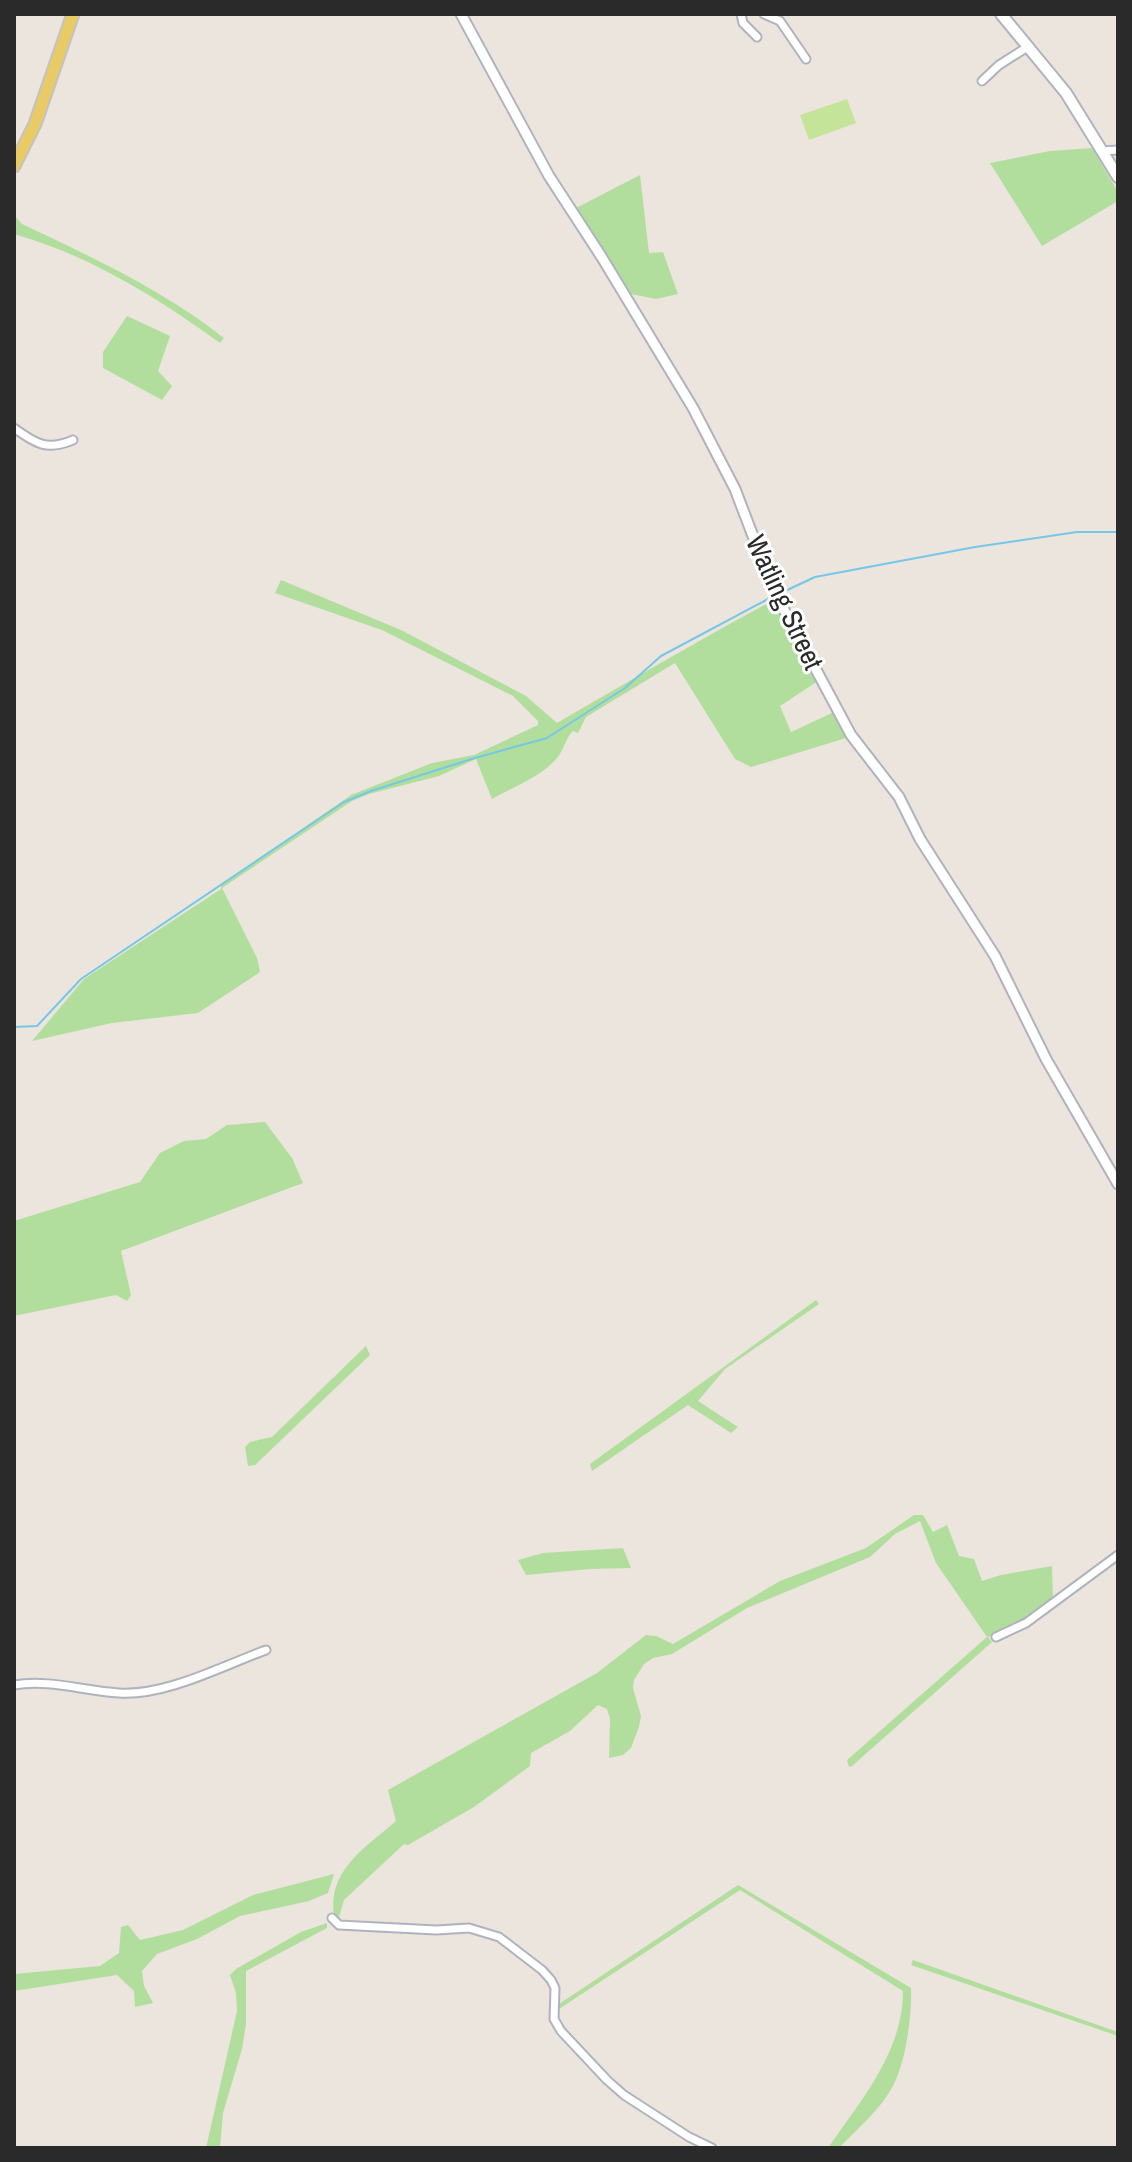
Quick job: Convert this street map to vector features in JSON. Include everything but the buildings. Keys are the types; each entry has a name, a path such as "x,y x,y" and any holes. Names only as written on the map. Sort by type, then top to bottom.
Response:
{"main road":[{"path":"14,166 35,124 73,14"},
{"path":"1001,14 1066,93 1118,177"}],"street":[{"name":"Watling Street","path":"461,14 549,176 699,419 735,489 779,601 844,723 899,797 920,839 995,956 1046,1059 1118,1184"},
{"path":"741,14 743,23 757,37"},
{"path":"764,14 780,21 806,59"},
{"path":"982,81 999,65 1029,46"},
{"path":"1102,151 1118,150"},
{"path":"14,428 44,445 58,446 73,440"},
{"path":"996,1637 1026,1623 1118,1555"},
{"path":"14,1685 63,1685 119,1693 152,1692 266,1650"},
{"path":"332,1918 339,1925 436,1930 469,1928 499,1937 551,1980 555,1988 554,2019 561,2031 607,2080 624,2095 689,2137 712,2148"}],"green space":[{"path":"847,99 856,123 809,140 800,115"},
{"path":"1092,148 1118,192 1118,201 1042,246 990,163 1050,151"},
{"path":"640,175 649,253 663,252 678,294 656,299 631,294 576,208"},
{"path":"14,215 22,224 152,290 224,338 220,343 147,294 96,266 14,234"},
{"path":"127,316 170,336 158,371 172,386 162,400 103,368 103,352"},
{"path":"281,580 401,630 526,696 557,723 772,601 818,681 780,706 791,732 834,712 846,738 751,767 735,759 675,663 586,717 578,733 573,731 550,765 492,799 476,759 439,776 369,794 352,801 222,888 257,958 260,972 198,1013 112,1023 32,1041 84,979 221,889 221,885 351,795 432,763 474,755 538,725 538,721 513,696 382,630 275,593"},
{"path":"265,1122 292,1158 303,1183 121,1251 131,1295 127,1301 116,1295 14,1316 14,1221 140,1182 160,1153 184,1141 206,1139 227,1125"},
{"path":"816,1300 819,1304 725,1369 698,1401 738,1427 731,1433 688,1405 592,1471 590,1464"},
{"path":"366,1346 370,1355 255,1465 248,1466 245,1447 250,1442 272,1437"},
{"path":"914,1515 923,1515 933,1532 947,1525 959,1556 974,1559 982,1581 1052,1566 1053,1599 1026,1618 988,1637 992,1642 852,1766 849,1767 847,1760 987,1637 936,1563 920,1521 895,1534 870,1557 747,1608 672,1654 653,1658 644,1664 634,1680 633,1688 641,1716 639,1727 631,1748 623,1755 609,1758 610,1718 607,1709 598,1705 570,1731 531,1753 530,1766 474,1807 408,1845 404,1844 344,1900 339,1917 341,1921 334,1917 333,1900 342,1873 361,1851 396,1821 388,1790 597,1673 646,1635 673,1644 780,1581 866,1548"},
{"path":"623,1548 631,1568 526,1575 518,1560 543,1553"},
{"path":"334,1874 328,1893 309,1901 240,1916 197,1939 157,1954 142,1971 144,1986 153,2003 135,2007 134,1991 117,1975 14,1991 14,1974 100,1966 119,1953 121,1927 128,1925 140,1940 183,1930 253,1895"},
{"path":"738,1885 911,1988 907,2038 893,2086 875,2111 839,2148 828,2148 888,2055 896,2035 903,1991 740,1890 559,2009 559,2004"},
{"path":"327,1923 327,1928 246,1971 246,2024 223,2113 220,2148 206,2148 237,2011 236,1993 230,1975 301,1932"},
{"path":"913,1960 1118,2032 1118,2036 911,1965"}],"waterway":[{"path":"783,592 815,577 975,547 1077,532 1118,532"},
{"path":"14,1027 37,1026 81,979 344,802 475,758 547,738 625,688 661,656 770,598"}]}
